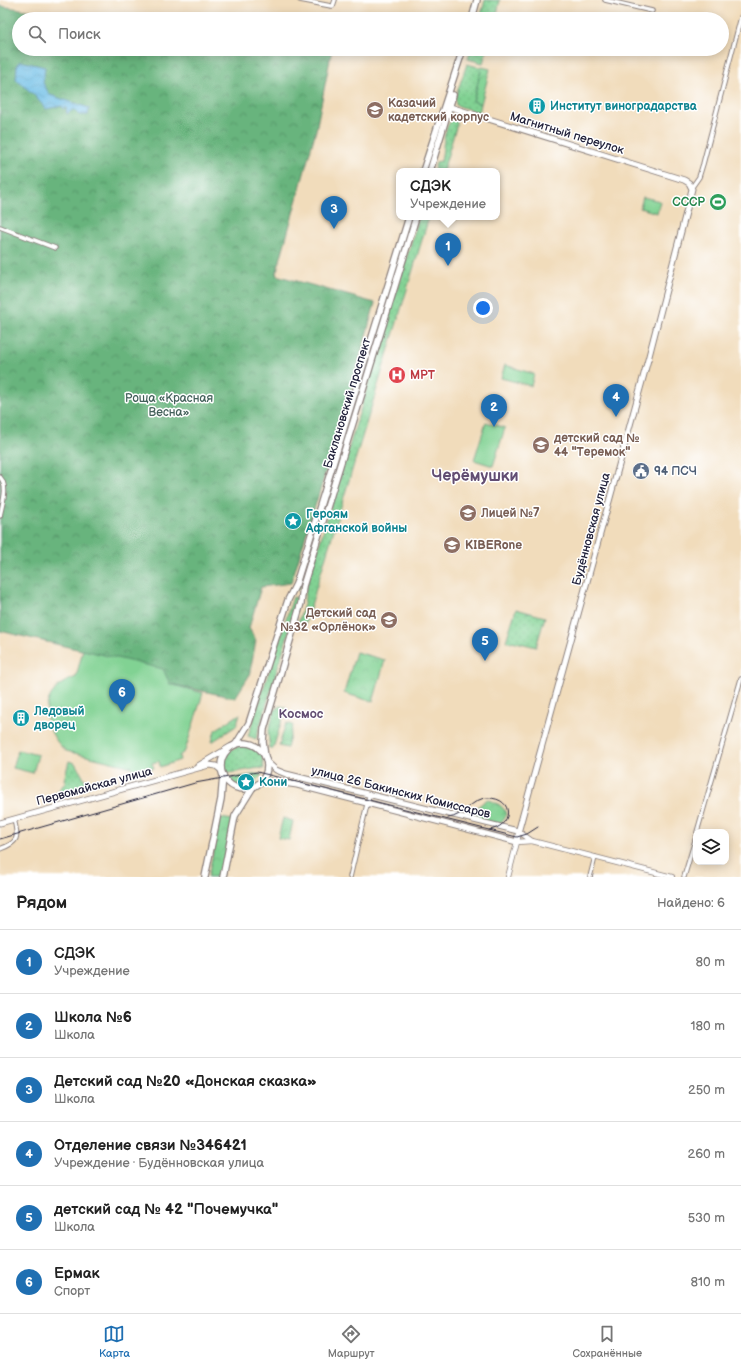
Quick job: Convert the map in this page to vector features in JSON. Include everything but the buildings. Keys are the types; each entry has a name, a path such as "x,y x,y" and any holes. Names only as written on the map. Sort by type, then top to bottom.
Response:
{"main road":[{"path":"474,12 477,0"},
{"path":"478,12 481,0"},
{"path":"431,168 461,56"},
{"path":"424,168 440,116 447,106 465,56"},
{"name":"Магнитный переулок","path":"447,106 684,180 692,187"},
{"name":"Будённовская улица","path":"517,842 518,831 693,193 692,187"},
{"name":"Баклановский проспект","path":"233,745 249,723 291,594 296,584 408,220"},
{"name":"Баклановский проспект","path":"265,759 263,742 264,729 301,596 415,220"},
{"path":"205,877 221,798 222,758 233,745 248,743 256,746 265,759 266,772 262,780 253,787 235,816 223,877"},
{"name":"Первомайская улица","path":"194,769 233,745"},
{"name":"улица 26 Бакинских Комиссаров","path":"265,759 276,770 286,774 369,796 518,831"},
{"name":"Первомайская улица","path":"0,823 209,765 216,766 222,771"},
{"path":"222,771 228,782 236,787 253,787"},
{"name":"улица 26 Бакинских Комиссаров","path":"262,780 281,782 517,842"}],"street":[{"path":"300,0 333,6 335,0"},
{"path":"605,0 652,11"},
{"name":"Будённовская улица","path":"692,187 699,177 703,164 741,17"},
{"path":"0,227 55,248"},
{"path":"0,478 4,481 5,490 0,516"},
{"path":"291,594 301,596"},
{"path":"699,829 741,679"},
{"path":"351,877 369,796"},
{"path":"0,849 9,846 17,839 18,835 14,819"},
{"name":"улица 26 Бакинских Комиссаров","path":"518,831 532,841"},
{"name":"улица 26 Бакинских Комиссаров","path":"517,842 532,841 672,877"},
{"name":"Будённовская улица","path":"508,877 517,842"},
{"path":"684,877 693,847"},
{"path":"590,877 595,857"}],"green space":[{"path":"485,0 500,0 497,12 482,12"},
{"name":"Роща «Красная Весна»","path":"0,6 39,12 12,12 12,56 331,56 316,130 276,275 375,303 347,404 291,583 261,587 249,628 256,641 249,676 235,698 170,684 162,669 0,631"},
{"path":"469,56 485,56 483,63 468,59"},
{"path":"467,64 482,68 473,101 481,104 479,113 456,105 455,98"},
{"path":"482,67 490,69 481,104 473,101"},
{"path":"456,118 457,124 444,168 435,168 436,162 441,161 444,137 451,121"},
{"path":"643,197 660,201 657,213 640,208"},
{"path":"410,220 412,220 299,590 297,590"},
{"path":"418,220 428,220 305,625 298,623 304,604 306,588"},
{"path":"505,365 534,374 531,386 501,378"},
{"path":"486,422 505,428 493,466 474,460"},
{"path":"293,597 297,598 298,602 256,739 248,736"},
{"path":"516,609 545,617 536,647 506,641"},
{"path":"83,650 163,669 170,684 203,693 185,751 179,756 180,760 160,767 159,761 152,763 154,768 134,774 132,767 66,751 60,745 48,722 47,705 50,697 59,685 76,677"},
{"path":"356,652 385,660 373,702 344,693"},
{"path":"280,706 286,707 273,749 270,749 268,733 275,709"},
{"path":"240,714 236,726 212,742 215,730"},
{"path":"286,723 293,725 287,748 279,746"},
{"path":"238,746 251,746 262,755 264,769 259,768 224,774 223,768 227,755"},
{"path":"18,750 38,755 33,773 13,768"},
{"path":"69,761 75,763 89,787 53,796 66,782 64,780"},
{"path":"257,774 262,775 253,784 246,787 233,784 227,779"},
{"path":"486,800 500,805 505,812 506,816 504,820 499,824 479,819 470,813"},
{"path":"220,818 233,820 221,877 208,877"},
{"path":"283,818 293,821 289,840 278,838"}],"water":[{"path":"20,61 45,67 43,83 50,95 89,108 88,115 79,115 74,109 67,114 66,107 64,109 62,106 46,109 34,95 16,79 17,66"}],"tram line":[{"path":"0,839 195,783 257,772 517,837 527,834 538,827"},
{"path":"448,818 454,817 483,799 497,799 507,807 508,813 503,824 497,828 489,830"}],"place":[{"name":"Институт виноградарства","path":"537,106"},
{"name":"Казачий кадетский корпус","path":"375,110"},
{"name":"СССР","path":"718,202"},
{"name":"Детский сад №20 «Донская сказка»","path":"334,229"},
{"name":"СДЭК","path":"448,266"},
{"name":"МРТ","path":"397,375"},
{"name":"Отделение связи №346421","path":"616,417"},
{"name":"Школа №6","path":"494,427"},
{"name":"детский сад № 44 \"Теремок\"","path":"541,445"},
{"name":"94 ПСЧ","path":"641,471"},
{"name":"Лицей №7","path":"468,513"},
{"name":"Героям Афганской войны","path":"293,521"},
{"name":"KIBERone","path":"452,545"},
{"name":"Детский сад №32 «Орлёнок»","path":"389,620"},
{"name":"детский сад № 42 \"Почемучка\"","path":"485,661"},
{"name":"Ермак","path":"122,712"},
{"name":"Ледовый дворец","path":"21,718"},
{"name":"Кони","path":"246,782"}],"district":[{"name":"Черёмушки","path":"475,475"},
{"name":"Космос","path":"301,713"}]}
